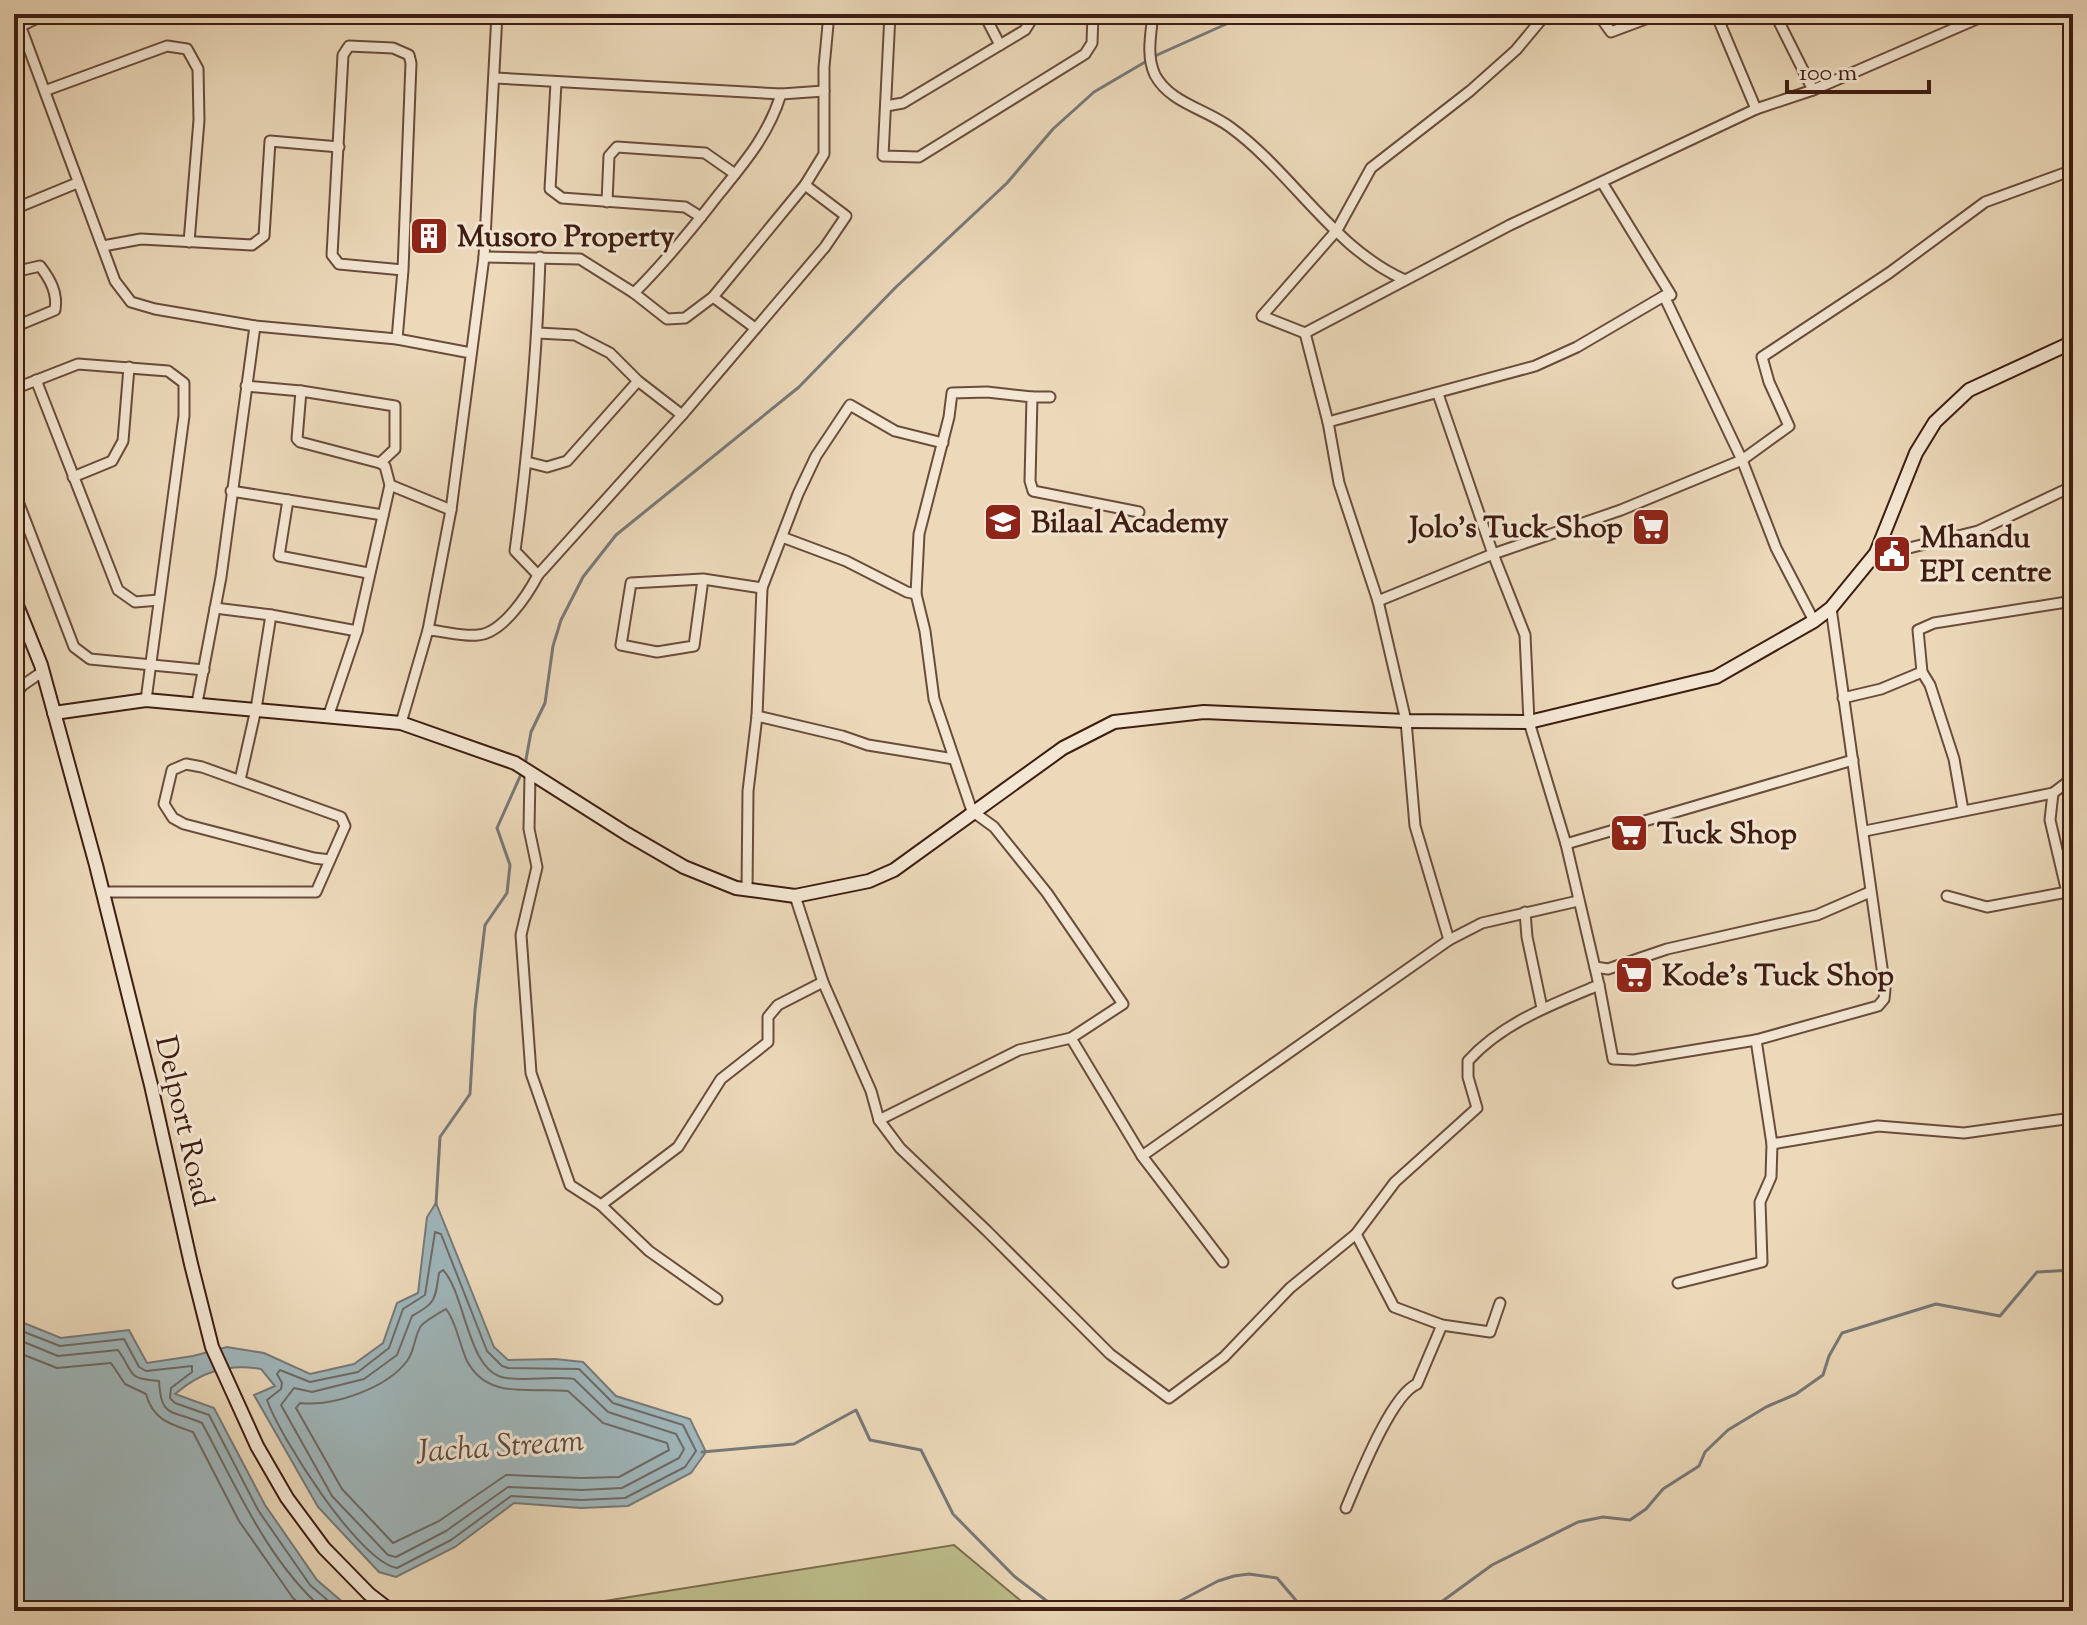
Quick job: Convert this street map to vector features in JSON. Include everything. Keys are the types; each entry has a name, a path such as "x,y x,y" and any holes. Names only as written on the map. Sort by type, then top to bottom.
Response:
{"street":[{"path":"16,14 47,90 77,183 115,281 131,302 255,326 397,339 471,353"},
{"path":"21,26 46,14"},
{"path":"401,723 428,630 451,510 484,257 497,14"},
{"path":"484,257 580,259 634,293 667,319 685,318 713,297 805,185 824,154 829,14"},
{"path":"890,14 883,156 919,157 1085,54 1092,43 1093,14"},
{"path":"984,14 1000,45"},
{"path":"886,106 903,103 1025,30 1035,14"},
{"path":"1153,14 1149,52 1156,78 1183,103 1227,124 1261,151 1337,230 1383,271 1405,280"},
{"path":"1546,14 1516,50 1493,71 1371,168 1337,230 1262,316 1305,333 1510,225 1603,184 1756,109 1813,90 1988,14"},
{"path":"1598,14 1611,32 1659,14"},
{"path":"1716,14 1756,109"},
{"path":"1775,14 1813,90"},
{"path":"47,90 167,46 187,49 198,69 199,120 189,242"},
{"path":"397,339 403,270 411,63 409,55 393,48 349,46 343,55 332,255 339,264 403,270"},
{"path":"495,78 781,94 824,91"},
{"path":"556,83 550,189 562,198 685,207 701,217"},
{"path":"634,293 760,144 774,117 781,94"},
{"path":"103,246 141,239 252,245 264,236 270,141 339,147"},
{"path":"607,202 609,156 617,147 705,153 735,174"},
{"path":"1378,601 1493,554 1621,510 1742,460 1789,426 1769,382 1762,357 1889,273 1985,202 2073,170"},
{"path":"14,209 77,183"},
{"path":"1328,422 1535,366 1577,347 1664,296 1671,295 1603,184"},
{"path":"428,630 479,635 492,631 524,601 538,575 682,415 825,247 846,216 805,185"},
{"path":"538,575 515,551 527,462 538,333 540,257"},
{"path":"14,272 40,266 51,281 56,304 55,310 14,327"},
{"path":"1664,296 1742,460 1776,548 1814,621"},
{"path":"713,297 755,328"},
{"path":"197,703 221,577 255,326"},
{"path":"538,333 575,335 610,353 638,381 682,415"},
{"path":"1305,333 1328,422 1339,483 1378,601 1406,721 1415,826 1449,940"},
{"path":"54,713 146,700 401,723 515,763 684,867 747,890 795,896 869,881 894,870 1063,748 1114,722 1204,712 1406,721 1529,722 1716,677 1814,621 1831,608 1876,553 1916,453 1935,422 1969,390 2073,342"},
{"path":"14,389 78,364 168,371 184,383 184,416 146,700"},
{"path":"73,477 112,461 123,441 129,367"},
{"path":"36,380 118,590 135,602 159,600"},
{"path":"527,462 547,467 567,461 638,381"},
{"path":"246,386 395,406 395,449 380,463"},
{"path":"301,391 297,439 380,463 385,466 390,485 357,631 328,717"},
{"path":"879,1120 1019,1050 1071,1038 1123,1004 1047,893 994,827 972,811 934,699 925,631 916,594 919,534 943,443 952,393 987,392 1050,397"},
{"path":"1438,394 1493,554 1525,635 1529,722 1566,844 1613,1059 1634,1060 1756,1040 1878,1006 1884,999 1865,831 1831,608"},
{"path":"1032,397 1030,481 1033,491 1139,512"},
{"path":"747,890 748,791 757,716 762,588 816,456 850,405 895,431 943,443"},
{"path":"390,485 451,510"},
{"path":"1876,553 1978,531 2073,486"},
{"path":"14,491 74,647 90,659 204,670"},
{"path":"231,491 383,515"},
{"path":"288,500 279,556 368,573"},
{"path":"782,537 846,561 916,594"},
{"path":"703,579 694,646 657,652 621,645 631,583 703,579 762,588"},
{"name":"Delport Road","path":"14,598 42,672 103,892 212,1347 257,1446 287,1498 324,1548 369,1594 391,1611"},
{"path":"1963,810 1954,759 1930,685 1922,672 1918,630 1934,623 2073,601"},
{"path":"215,608 357,631"},
{"path":"240,780 256,709 271,615"},
{"path":"14,696 23,685 42,672"},
{"path":"1843,698 1881,689 1922,672"},
{"path":"757,716 868,745 954,759"},
{"path":"1566,844 1853,760"},
{"path":"103,892 316,892 345,826 341,817 186,764 172,770 164,804 173,818 184,824 330,860"},
{"path":"530,774 529,829 537,867 521,935 531,1073 570,1185 601,1205 649,1251 717,1299"},
{"path":"1865,831 2053,793 2073,778"},
{"path":"2053,793 2050,820 2073,918"},
{"path":"1595,967 1608,969 1667,949 1817,915 1870,892"},
{"path":"1947,896 1987,907 2067,892"},
{"path":"795,896 823,982 871,1091 879,1120 900,1148 1110,1354 1169,1398 1224,1357 1290,1288 1356,1234 1395,1182 1477,1108 1468,1077 1468,1061 1482,1046 1542,1008 1599,985"},
{"path":"1142,1156 1449,940 1482,923 1578,901"},
{"path":"1525,912 1542,1008"},
{"path":"601,1205 678,1147 721,1079 768,1042 768,1017 778,1005 823,982"},
{"path":"1071,1038 1142,1156 1223,1262"},
{"path":"1678,1283 1762,1262 1760,1202 1771,1177 1772,1144 1756,1040"},
{"path":"1772,1144 1878,1126 1964,1133 2065,1119 2073,1108"},
{"path":"1356,1234 1394,1307 1442,1325 1490,1332 1500,1303"},
{"path":"1346,1508 1385,1423 1408,1388 1417,1384 1442,1325"}],"green space":[{"path":"954,1545 1033,1611 542,1611"}],"water":[{"path":"436,1203 494,1347 508,1360 583,1362 616,1396 690,1419 706,1452 691,1473 628,1506 581,1508 514,1503 455,1547 396,1577 379,1572 318,1507 254,1395 275,1386 261,1369 226,1368 195,1380 175,1394 214,1408 265,1505 317,1580 353,1611 14,1611 14,1319 61,1338 129,1330 147,1363 227,1347 264,1353 310,1374 354,1364 383,1343 397,1303 418,1293 427,1217"}],"waterway":[{"path":"525,765 531,732 545,703 553,646 561,620 583,577 616,535 799,387 895,288 1007,183 1053,129 1094,92 1157,55 1233,21 1241,14"},
{"path":"436,1204 440,1137 470,1094 475,1010 485,925 507,893 510,865 497,828 522,772"},
{"name":"Jacha Stream","path":"1425,1611 1492,1565 1578,1522 1603,1517 1630,1520 1646,1509 1663,1489 1699,1466 1705,1452 1728,1430 1766,1407 1796,1394 1823,1375 1842,1333 1936,1304 2000,1316 2037,1272 2073,1270"},
{"name":"Jacha Stream","path":"702,1452 794,1444 856,1410 870,1440 921,1450 953,1514 1014,1576 1060,1611"},
{"name":"Jacha Stream","path":"1161,1611 1218,1581 1249,1574 1277,1578 1305,1611"}],"place":[{"name":"Musoro Property","path":"429,236"},
{"name":"Bilaal Academy","path":"1003,522"},
{"name":"Jolo's Tuck Shop","path":"1651,527"},
{"name":"Mhandu EPI centre","path":"1892,554"},
{"name":"Tuck Shop","path":"1629,833"},
{"name":"Kode's Tuck Shop","path":"1634,975"}]}
